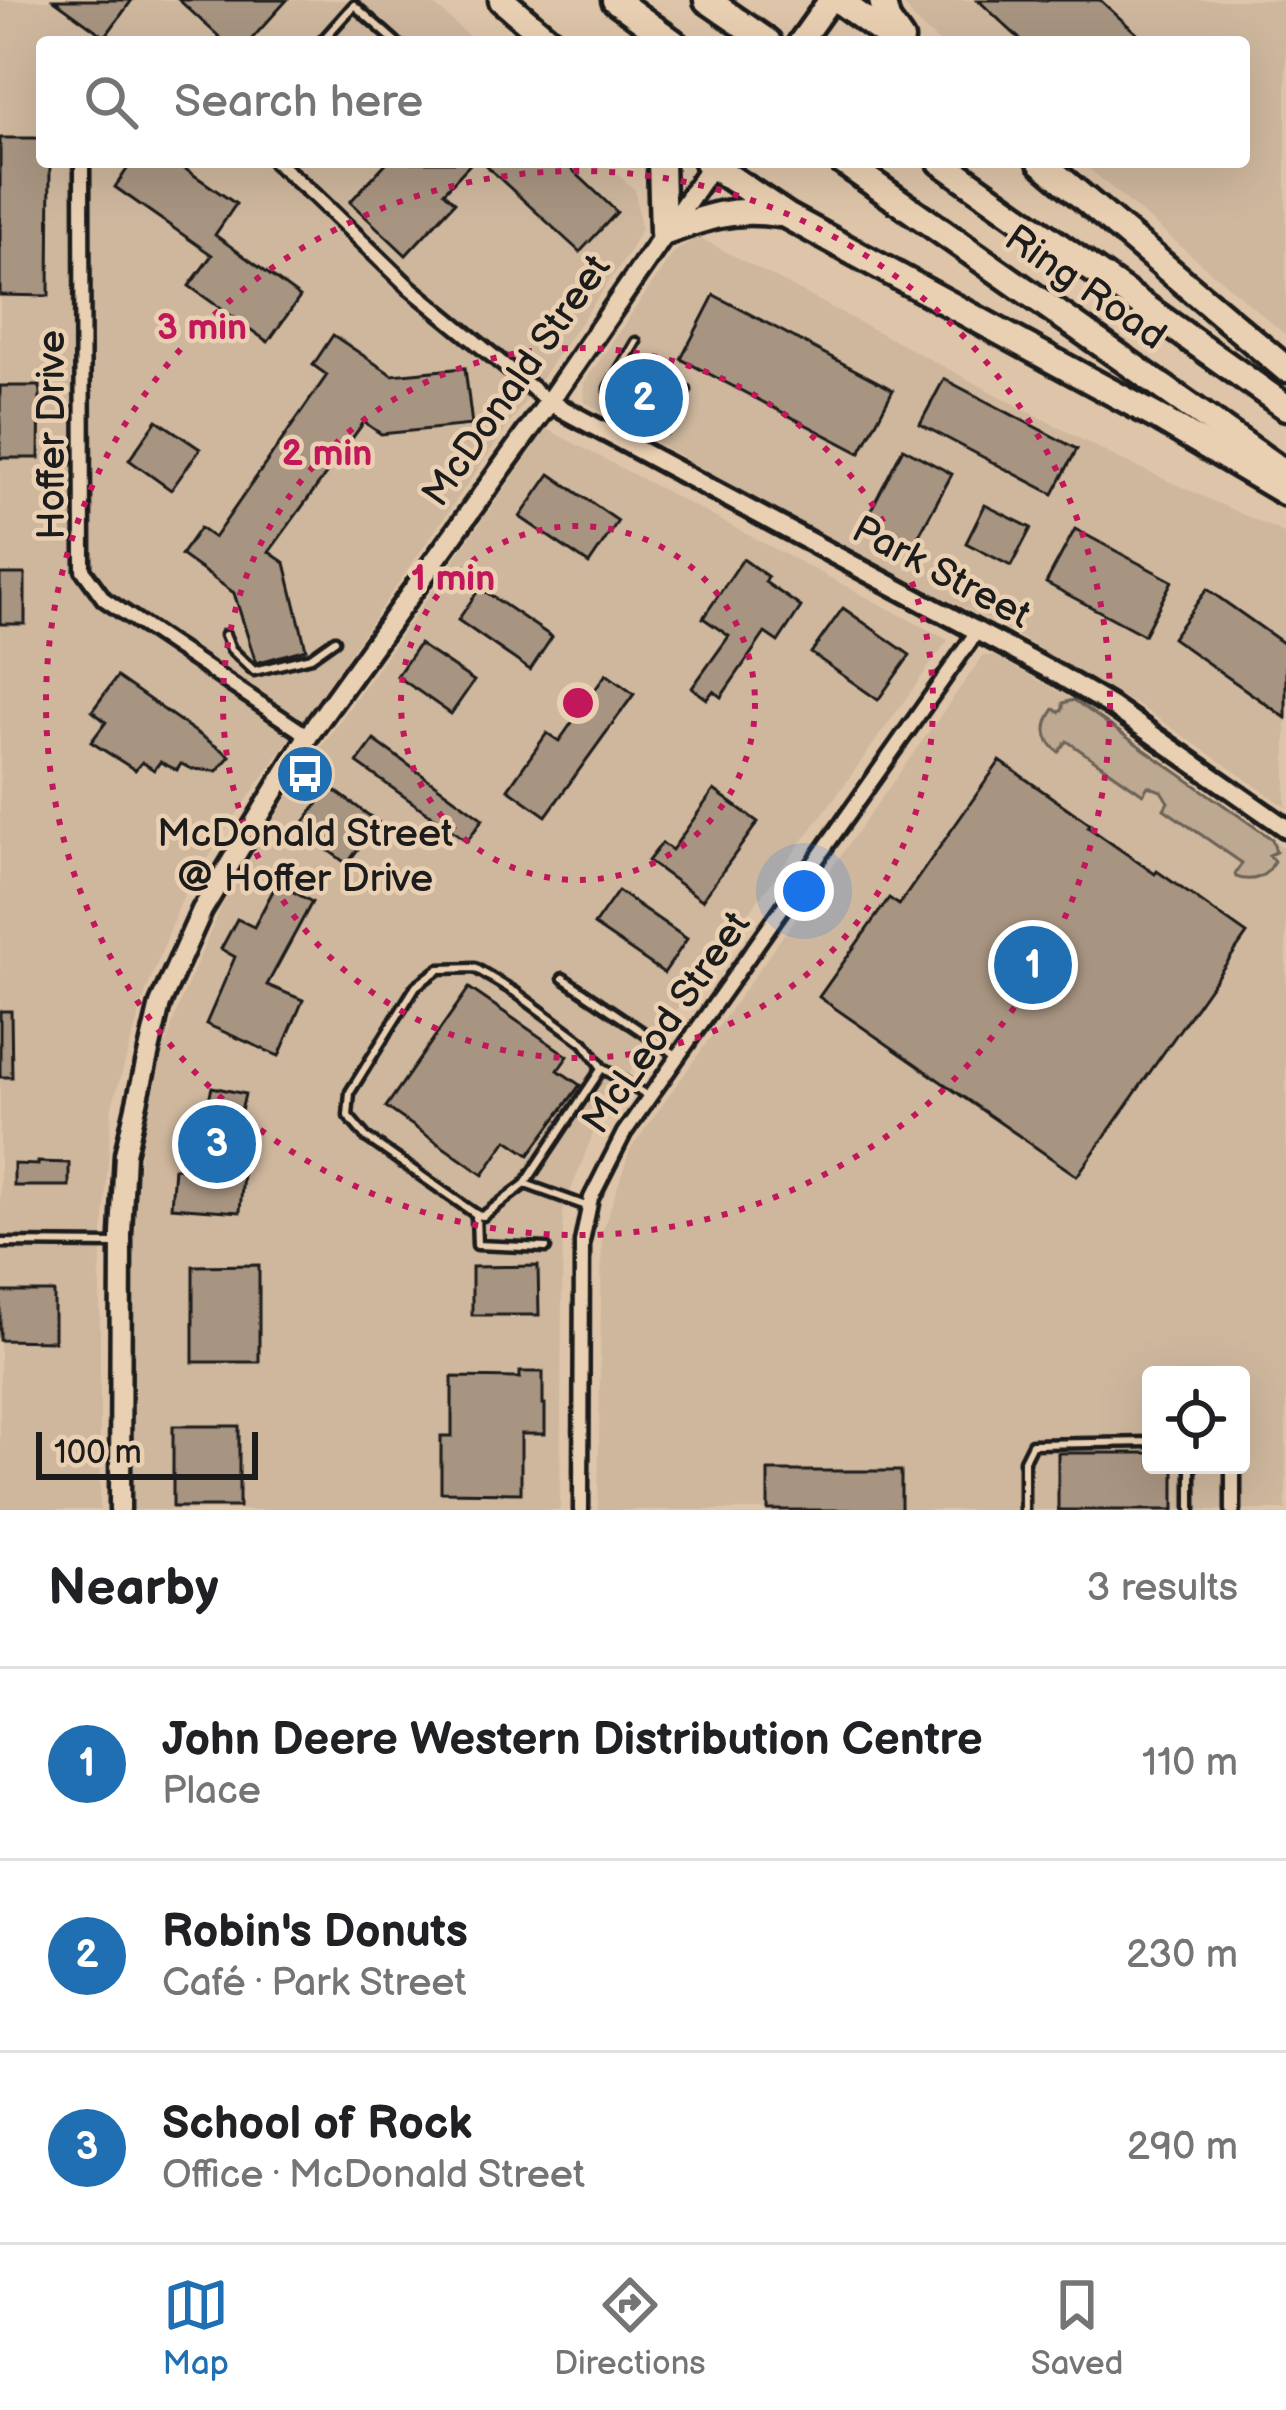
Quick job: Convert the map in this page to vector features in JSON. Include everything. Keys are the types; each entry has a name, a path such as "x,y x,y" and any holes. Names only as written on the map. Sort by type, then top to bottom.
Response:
{"highway":[{"path":"502,0 544,36"},
{"path":"615,0 665,36"},
{"path":"707,0 758,36"},
{"path":"834,0 890,36"},
{"path":"882,0 896,36"},
{"path":"661,168 663,233 727,212 787,215"},
{"path":"718,168 787,215 1159,418 1286,493"},
{"name":"Ring Road","path":"852,168 1286,474"},
{"name":"Ring Road","path":"949,168 1286,407"},
{"path":"1047,168 1286,369"}],"main road":[{"path":"805,36 834,0"},
{"name":"McDonald Street","path":"120,1510 125,1154 160,1004 202,910 308,736 549,402 708,168"}],"street":[{"name":"Hoffer Drive","path":"82,168 83,569 104,599 308,736"},
{"path":"283,168 409,287 549,402"},
{"name":"Park Street","path":"549,402 1112,706 1286,828"},
{"name":"McLeod Street","path":"581,1510 582,1242 605,1166 978,630"},
{"path":"1233,1510 1234,1474"}],"lane":[{"path":"326,36 354,5 389,36"},
{"path":"636,343 609,388 611,400 664,429 686,390"},
{"path":"225,635 254,671 311,657 335,640"},
{"path":"602,1068 525,1184 483,1216 366,1137 348,1116 350,1092 416,986 439,969 475,968 515,992 584,1042 602,1068 650,1097"},
{"path":"562,978 678,1056"},
{"path":"525,1184 589,1207"},
{"path":"476,1214 477,1245 546,1249"},
{"path":"0,1243 121,1244"},
{"path":"1024,1510 1024,1460 1032,1444 1142,1442"},
{"path":"1191,1474 1191,1510"}],"shaded area":[{"path":"0,0 429,0 468,36 36,36 36,168 611,168 635,190 641,229 627,256 183,897 146,992 112,1106 100,1276 100,1510 0,1510"},
{"path":"900,0 1286,0 1286,335 1088,168 1250,168 1250,36 932,36"},
{"path":"698,237 1111,455 1286,534 1286,807 1147,711 997,624 838,545 585,402 584,383 674,252"},
{"path":"547,429 948,640 603,1108 563,1211 560,1510 134,1510 134,1211 146,1106 178,1007 222,905 300,777"},
{"path":"983,656 994,656 1082,704 1286,849 1286,1510 598,1510 602,1233 630,1150"},
{"path":"1074,700 1272,839 1276,852 1269,855 1274,861 1268,871 1253,879 1236,877 1242,863 1164,809 1168,802 1161,791 1148,786 1143,794 1067,741 1059,752 1053,747 1046,732 1048,720 1054,709 1060,712 1063,703"}],"building":[{"path":"54,0 132,0 104,36"},
{"path":"179,0 287,0 254,36 218,36"},
{"path":"978,0 1100,0 1139,36 1017,36"},
{"path":"0,138 36,138 36,168 50,168 49,296 0,295"},
{"path":"128,168 184,168 236,204 215,235 300,297 268,342 189,286 212,255 115,187"},
{"path":"381,168 466,168 444,192 455,202 406,255 350,202"},
{"path":"489,168 570,168 617,212 580,252"},
{"path":"714,295 893,390 860,453 681,359"},
{"path":"333,335 392,375 465,368 472,425 381,434 364,422 269,552 285,563 306,649 256,663 234,593 181,555 200,528 214,538 327,375 313,365"},
{"path":"633,376 669,396 657,416 621,397"},
{"path":"944,379 1077,449 1053,494 920,424"},
{"path":"0,386 40,386 39,458 0,458"},
{"path":"157,420 200,449 171,490 129,460"},
{"path":"903,448 952,474 912,548 864,523"},
{"path":"550,474 618,521 589,564 520,517"},
{"path":"985,505 1031,528 1011,566 966,543"},
{"path":"1075,529 1172,581 1144,635 1046,583"},
{"path":"743,559 768,577 765,582 801,607 778,642 765,633 721,697 713,691 707,699 692,688 729,636 703,618"},
{"path":"0,574 25,574 25,624 0,624"},
{"path":"480,588 552,637 530,670 458,620"},
{"path":"1207,589 1286,645 1286,718 1172,638"},
{"path":"843,608 910,655 878,700 811,653"},
{"path":"419,644 474,681 451,714 397,676"},
{"path":"606,674 634,694 546,816 508,789 547,733 559,741"},
{"path":"117,677 230,756 217,771 181,764 177,770 160,762 154,770 142,762 135,770 91,742 106,722 92,711"},
{"path":"374,740 483,819 467,841 357,763"},
{"path":"1000,761 1155,874 1157,871 1247,934 1077,1176 819,997 889,898 899,905"},
{"path":"330,787 378,822 347,864 299,829"},
{"path":"714,790 758,822 702,900 648,861 662,843 672,850"},
{"path":"277,883 312,902 267,985 303,1000 279,1056 206,1024 235,957 221,949 237,919 254,927"},
{"path":"618,891 687,939 664,973 594,925"},
{"path":"469,988 568,1056 558,1070 580,1085 529,1155 507,1140 483,1175 386,1107"},
{"path":"0,1011 11,1011 12,1077 0,1077"},
{"path":"212,1087 245,1094 227,1172 243,1173 240,1212 171,1207 174,1168 193,1169"},
{"path":"69,1163 69,1186 14,1186 14,1164"},
{"path":"259,1265 259,1362 193,1362 193,1266"},
{"path":"538,1266 539,1315 472,1315 472,1267"},
{"path":"0,1292 54,1292 54,1341 0,1340"},
{"path":"520,1372 543,1372 545,1404 545,1434 521,1434 521,1493 441,1492 441,1436 452,1436 452,1377 520,1378"},
{"path":"173,1426 239,1426 239,1507 173,1507"},
{"path":"1058,1453 1142,1453 1142,1474 1174,1474 1174,1510 1058,1510"},
{"path":"768,1471 901,1471 901,1510 768,1510"}],"place":[{"name":"Robin's Donuts","path":"644,398"},
{"name":"McDonald Street @ Hoffer Drive","path":"305,774"},
{"name":"John Deere Western Distribution Centre","path":"1033,965"},
{"name":"School of Rock","path":"217,1144"}]}
